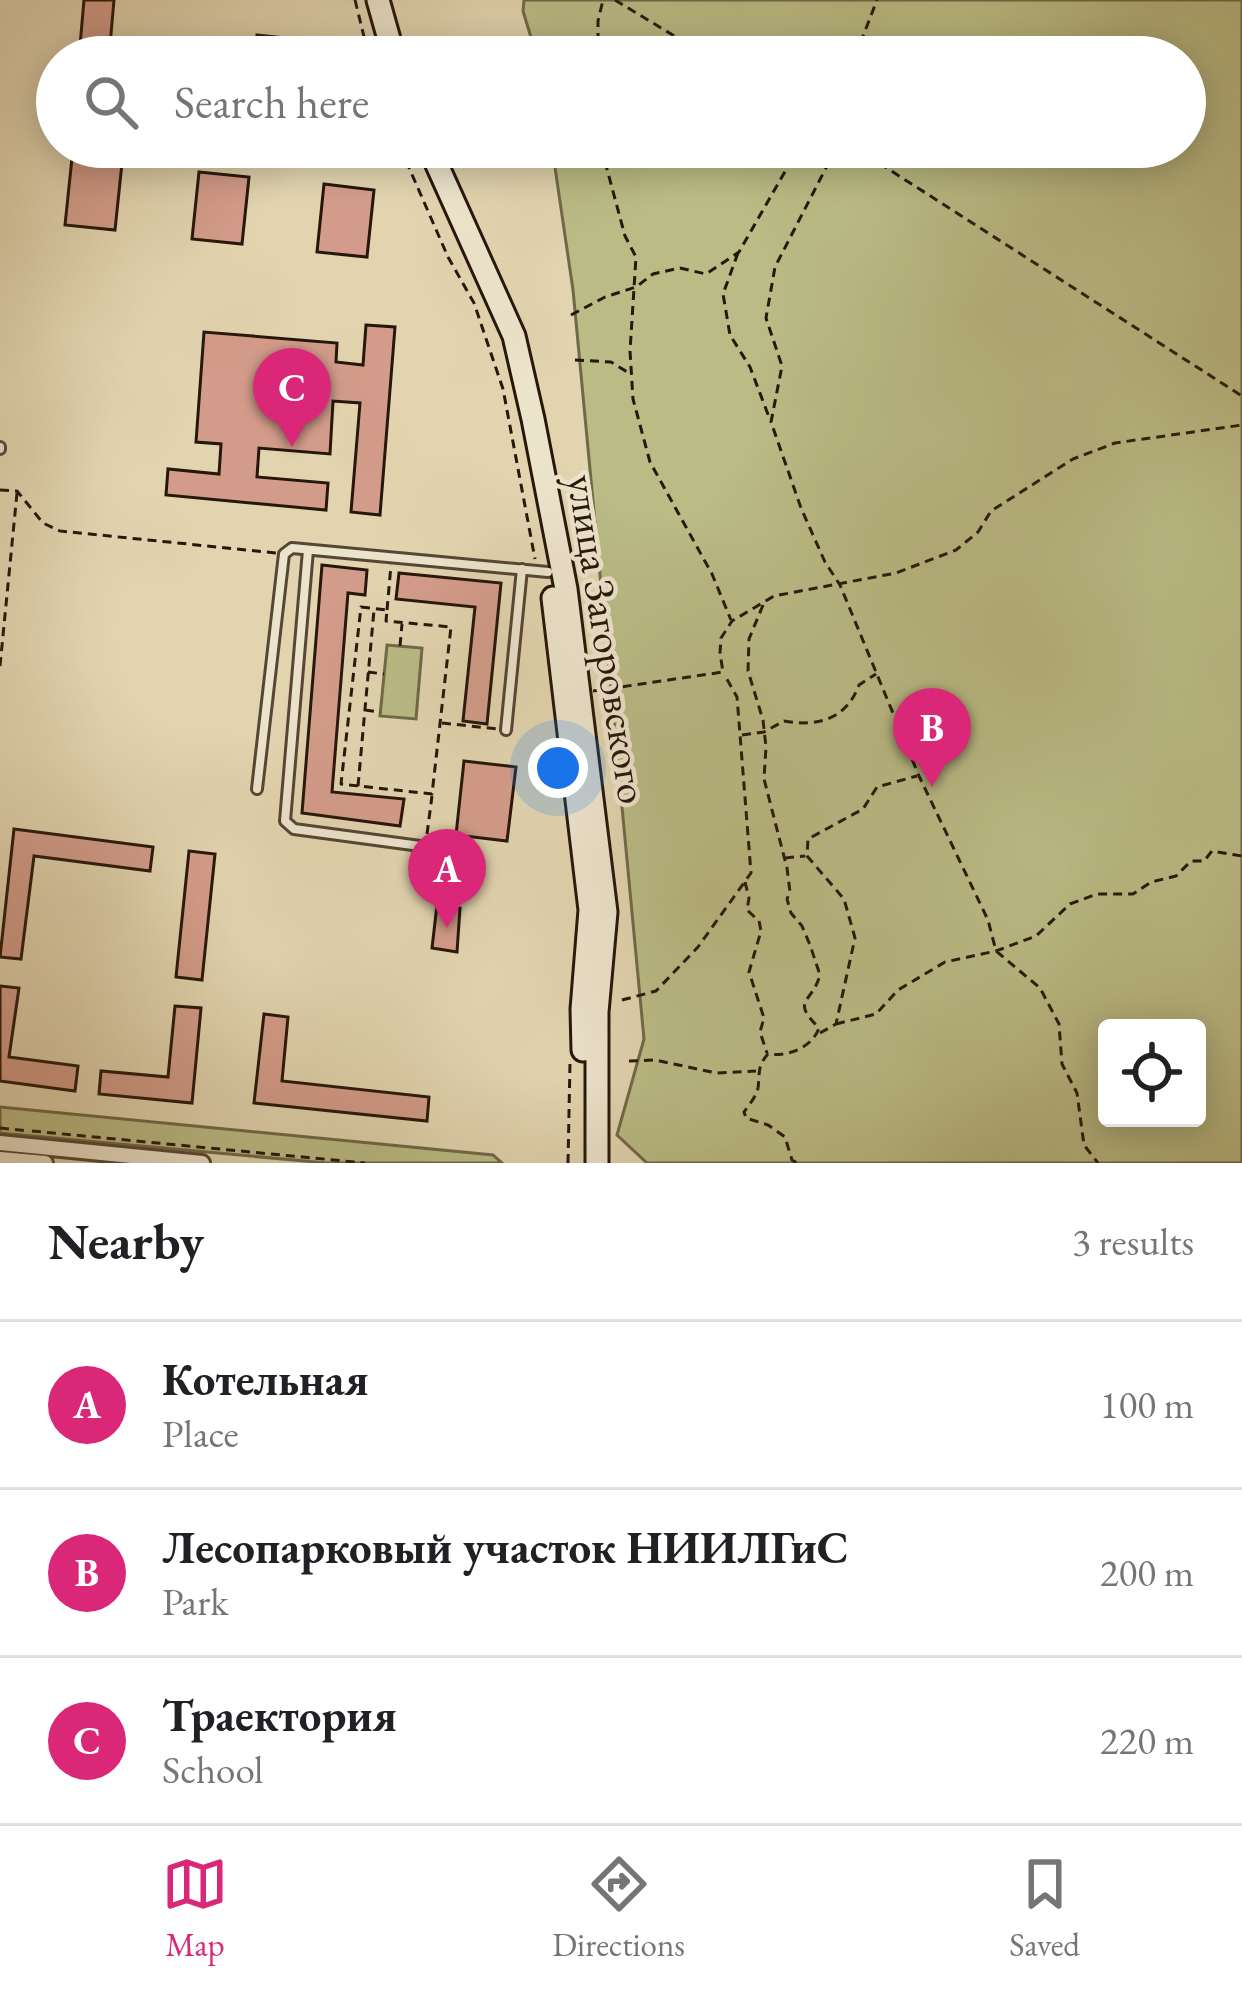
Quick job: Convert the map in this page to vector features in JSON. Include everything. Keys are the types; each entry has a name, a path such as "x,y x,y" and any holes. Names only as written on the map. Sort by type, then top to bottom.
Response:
{"street":[{"path":"366,0 375,36"},
{"path":"378,0 388,36"},
{"name":"улица Загоровского","path":"423,168 500,341 521,420 590,910 582,1009 585,1163"},
{"name":"улица Загоровского","path":"438,168 514,336 566,589 606,912 597,1012 597,1163"},
{"path":"0,1143 202,1163"},
{"path":"10,1161 45,1163"}],"lane":[{"path":"257,789 284,554 292,548 543,571"},
{"path":"308,550 285,821 294,829 430,847"},
{"path":"506,730 522,569"}],"path":[{"path":"356,0 364,36"},
{"path":"598,36 603,0"},
{"path":"615,0 674,36"},
{"path":"863,36 877,0"},
{"path":"409,168 474,303 503,389 543,571"},
{"path":"607,168 625,236 636,257 630,374 650,462 712,574 732,621"},
{"path":"787,168 739,252 723,295 730,335 750,367 801,508 840,585 919,776 988,920 996,951 1040,988 1059,1024 1062,1064 1077,1093 1084,1145 1098,1163"},
{"path":"771,422 782,366 766,318 775,267 826,168"},
{"path":"887,168 1242,396"},
{"path":"571,315 636,287 653,274 680,268 706,274 739,252"},
{"path":"575,360 611,362 630,374"},
{"path":"622,1000 656,991 698,947 751,873 737,697 723,672 720,653 732,621 789,591 896,573 956,550 978,532 992,511 1072,459 1115,443 1242,425"},
{"path":"0,490 17,491 43,523 60,531 284,554"},
{"path":"0,666 17,491"},
{"path":"0,537 13,538"},
{"path":"392,558 386,621 451,627 430,847"},
{"path":"0,561 10,562"},
{"path":"0,584 8,584"},
{"path":"764,604 747,648 748,671 764,732 764,779 784,858 791,913 802,926 820,976 804,1005 818,1034"},
{"path":"387,610 361,607 341,784 432,794"},
{"path":"358,785 374,608"},
{"path":"400,646 403,622"},
{"path":"368,672 384,674"},
{"path":"610,687 723,672"},
{"path":"740,736 764,732 784,721 808,725 825,720 841,712 859,686 877,674"},
{"path":"365,710 380,712"},
{"path":"440,723 506,730"},
{"path":"836,1024 855,938 844,899 807,856 808,839 863,809 877,787 919,776"},
{"path":"768,1054 794,1051 836,1024 876,1014 898,990 945,962 1036,936 1070,904 1097,894 1132,894 1150,882 1176,876 1191,861 1204,861 1212,851 1242,856"},
{"path":"784,858 807,856"},
{"path":"745,881 747,910 759,921 761,931 749,972 764,1018 760,1032 768,1054"},
{"path":"568,1163 570,1050"},
{"path":"768,1054 758,1071 758,1092 744,1112 746,1118 785,1137 797,1163"},
{"path":"629,1061 655,1060 716,1073 758,1071"},
{"path":"32,1131 365,1163"}],"green space":[{"path":"524,0 1242,0 1242,1163 647,1163 617,1135 644,1039 573,290 555,168 1206,168 1206,36 531,36"},
{"path":"387,645 422,648 416,719 380,716"},
{"path":"0,1107 493,1155 502,1163 326,1163 0,1133"}],"building":[{"path":"84,0 114,0 111,36 81,36"},
{"path":"71,168 121,168 115,230 65,225"},
{"path":"199,172 249,177 242,244 192,239"},
{"path":"324,184 374,190 367,257 317,252"},
{"path":"366,325 395,327 380,515 351,512 360,403 333,401 330,454 259,448 257,477 328,483 326,510 166,495 168,469 219,474 221,444 196,442 204,332 337,343 336,362 363,365"},
{"path":"322,565 367,570 365,595 348,593 332,792 404,799 400,826 302,813"},
{"path":"399,573 501,583 487,724 463,721 475,607 396,599"},
{"path":"464,761 516,767 507,841 456,835"},
{"path":"14,829 153,847 150,871 34,856 21,959 0,957"},
{"path":"189,851 215,854 202,980 176,977"},
{"path":"437,905 460,908 457,952 432,948"},
{"path":"0,986 19,988 9,1057 78,1066 75,1091 0,1081"},
{"path":"175,1006 201,1008 192,1103 99,1094 101,1071 168,1077"},
{"path":"264,1014 288,1017 282,1081 429,1097 427,1121 254,1103"}],"place":[{"name":"Траектория","path":"292,447"},
{"name":"Лесопарковый участок НИИЛГиС","path":"932,787"},
{"name":"Котельная","path":"447,928"}]}
